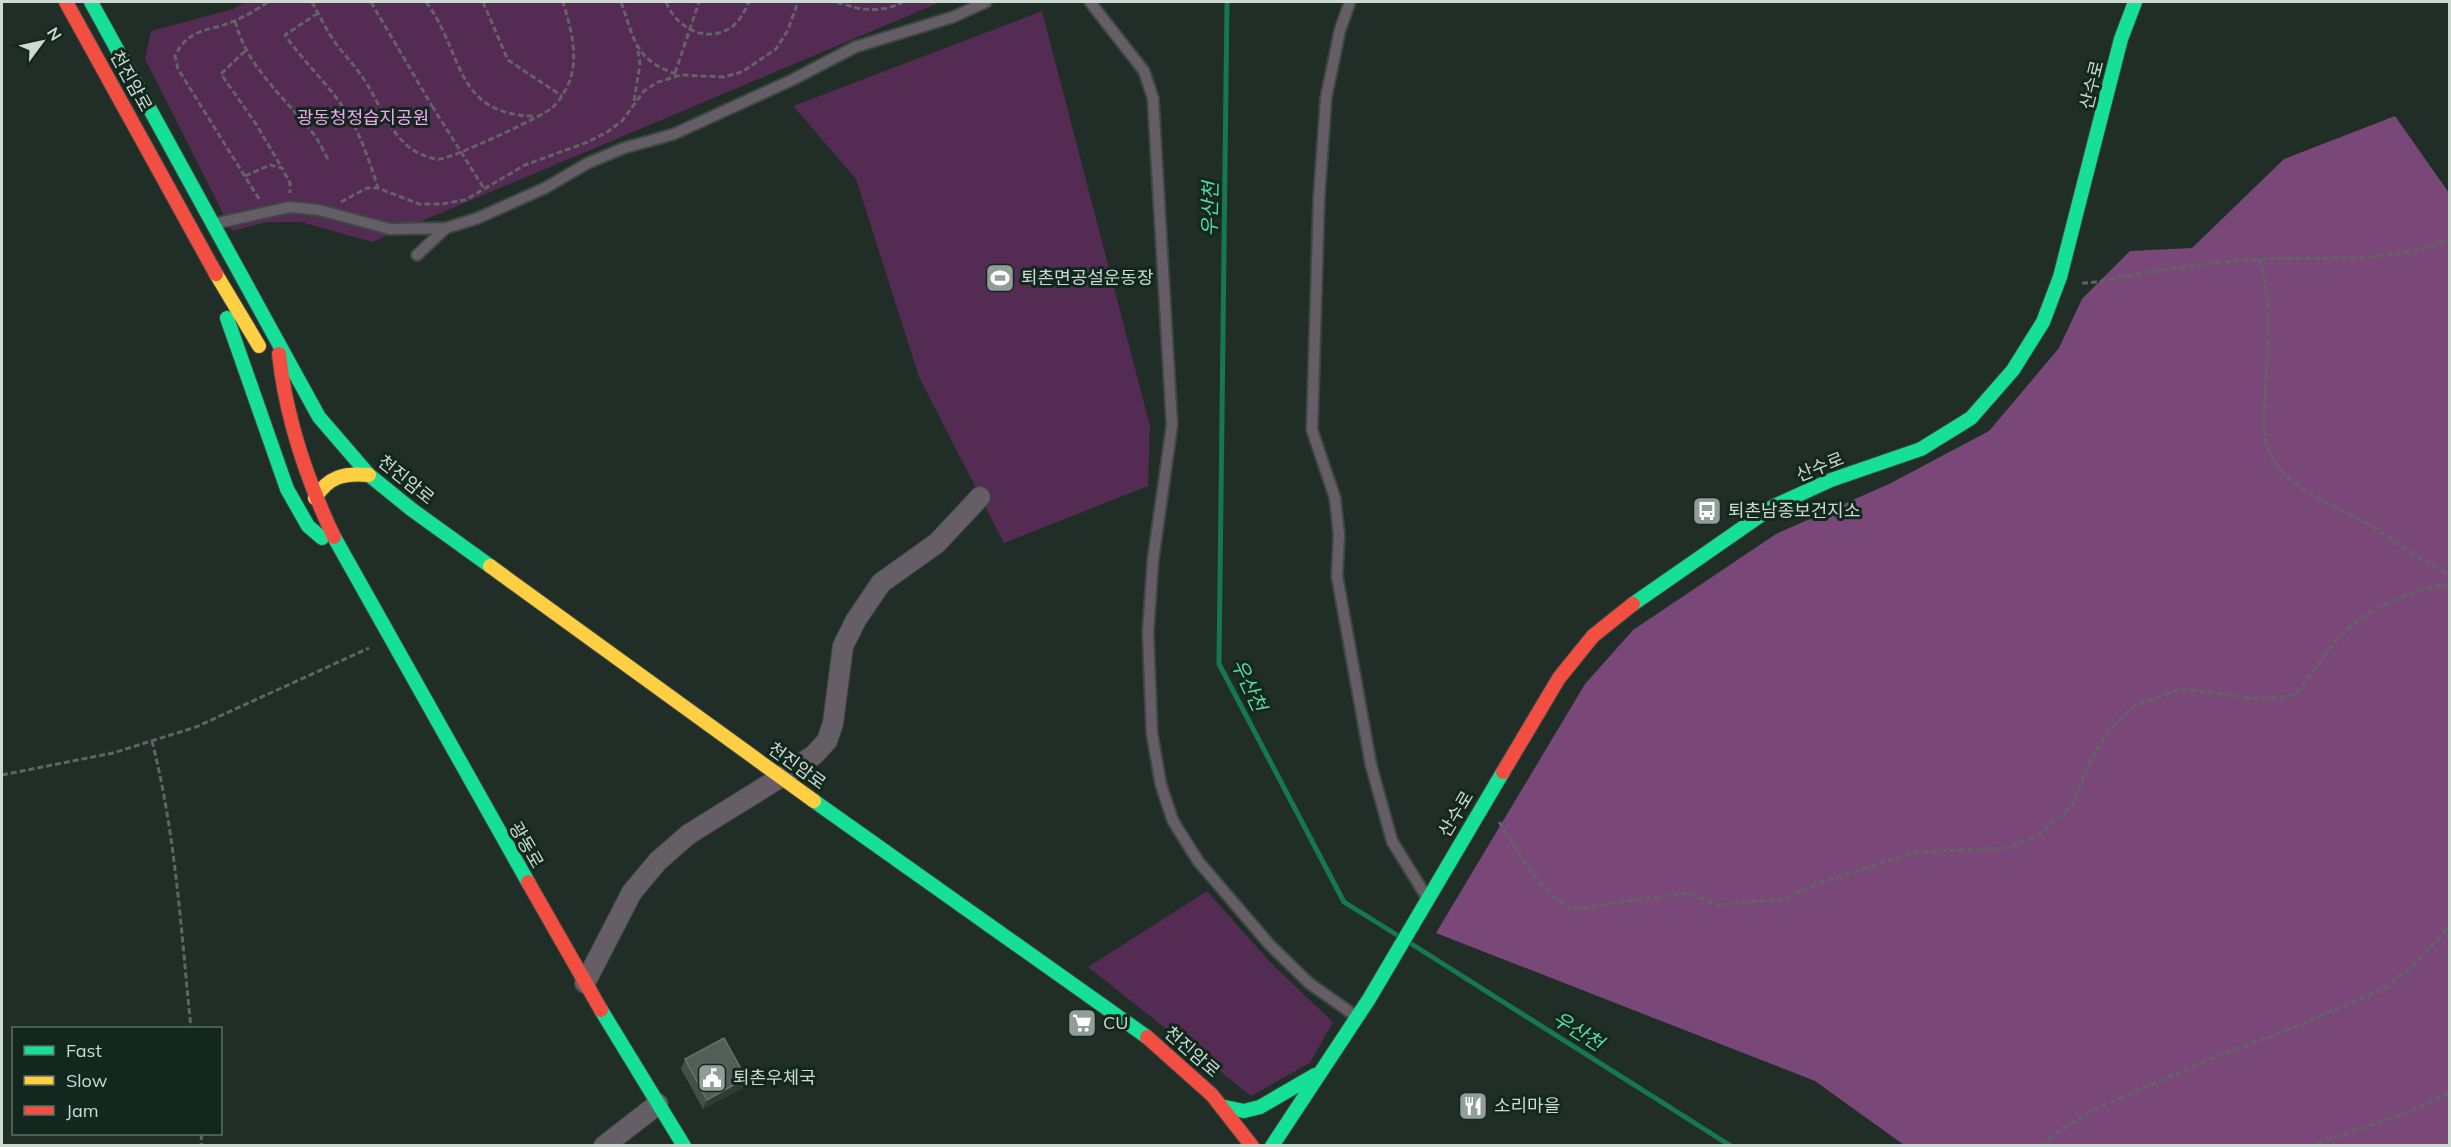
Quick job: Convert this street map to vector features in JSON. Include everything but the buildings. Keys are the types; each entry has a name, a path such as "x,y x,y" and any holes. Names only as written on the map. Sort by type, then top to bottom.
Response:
{"main road":[{"name":"천진암로","path":"66,2 220,281 281,382 293,400 319,417"},
{"name":"천진암로","path":"91,2 319,417 369,475 411,509 781,777 1132,1025 1173,1058 1225,1107 1252,1146"},
{"name":"산수로","path":"1358,1018 1559,678 1593,636 1638,600 1774,506 1831,480 1921,449 1971,418 2013,370 2043,322 2060,277 2121,39 2134,2"},
{"path":"220,281 222,306 287,489 308,526 344,558"},
{"path":"278,343 281,382"},
{"name":"광동로","path":"281,382 299,457 315,498 344,558 585,983 684,1146"},
{"path":"315,498 322,486 336,476 351,473 369,475"},
{"path":"1272,1146 1358,1018"},
{"path":"1225,1107 1244,1111 1260,1107 1325,1069"}],"street":[{"path":"585,983 632,892 658,861 689,834 814,755 827,741 833,723 843,646 856,620 881,583 937,543 980,497"},
{"path":"604,1146 658,1104"}],"lane":[{"path":"213,224 290,207 320,210 390,229 446,228 478,218 536,193 588,163 615,152 674,135 792,80 855,47 953,17 986,2"},
{"path":"1090,2 1144,71 1153,98 1172,425 1153,560 1148,633 1152,734 1161,785 1173,822 1198,861 1246,918 1309,983 1358,1018"},
{"path":"1350,2 1340,30 1326,98 1319,198 1312,430 1335,498 1339,535 1337,576 1371,765 1392,841 1427,898"},
{"path":"417,255 446,228"}],"path":[{"path":"266,211 178,69 175,56 181,44 192,34 235,21 268,2"},
{"path":"312,2 336,43 365,80 394,131 407,145 421,155 440,159 461,152 537,116 551,108 562,96 571,79 574,58 571,28 563,2"},
{"path":"370,2 485,190"},
{"path":"426,2 441,26 461,74 471,90 484,103 502,111 520,116 537,116"},
{"path":"483,2 508,60 562,96"},
{"path":"621,2 637,44 640,64 634,103"},
{"path":"666,2 678,22 689,30 701,34 724,30 734,25 749,2"},
{"path":"675,73 699,2"},
{"path":"837,2 857,9 880,10 903,2"},
{"path":"637,44 649,61 660,69 681,75 723,77 742,72 776,49 788,30 796,3"},
{"path":"318,13 285,35 302,59 343,107 367,153 378,188"},
{"path":"235,21 245,51 275,93 314,133 328,160"},
{"path":"245,51 221,74 256,124 291,183 290,207"},
{"path":"320,210 367,188 378,188 419,204 442,204 465,200 525,165 588,142 607,132 622,121 644,91 658,81 681,75"},
{"path":"245,176 270,165 282,168"},
{"path":"2060,277 2084,284 2183,266 2412,252 2450,239"},
{"path":"2259,260 2266,286 2268,352 2263,424 2265,442 2275,464 2289,479 2308,492 2375,528 2431,566 2450,574"},
{"path":"1485,800 1540,884 1559,902 1572,909 1686,893 1719,906 1784,899 1817,884 1915,852 2007,848 2038,836 2073,804 2091,759 2109,730 2134,706 2180,689 2263,699 2295,695 2335,642 2365,614 2420,588 2450,584"},
{"path":"2,774 113,753 196,727 389,639"},
{"path":"152,741 171,834 190,1027"},
{"path":"2042,1146 2056,1133 2093,1110 2208,1060 2298,1026 2383,989 2414,965 2450,926"},
{"path":"2309,1146 2398,1116 2450,1094"}],"green space":[{"name":"광동청정습지공원","path":"246,2 941,2 372,242 301,222 267,222 232,231 145,59 151,31 233,9"},
{"name":"퇴촌면공설운동장","path":"1042,11 1150,426 1148,486 1004,543 919,377 856,179 793,106"},
{"path":"1207,891 1272,964 1333,1022 1310,1063 1251,1096 1088,967"}],"shaded area":[{"path":"2395,116 2449,193 2449,1145 1904,1145 1815,1081 1436,933 1585,684 1633,630 1776,534 1889,484 1989,431 2059,348 2082,299 2130,251 2192,248 2284,159"}],"waterway":[{"name":"우산천","path":"1227,2 1219,664 1344,902 1397,935"},
{"name":"우산천","path":"1410,943 1731,1146"}],"traffic: fast":[{"path":"91,2 319,417 369,475 411,509 490,566"},
{"path":"1633,604 1774,506 1831,480 1921,449 1971,418 2013,370 2043,322 2060,277 2121,39 2135,2"},
{"path":"227,318 287,489 308,526 322,538"},
{"path":"334,537 528,882"},
{"path":"1272,1146 1369,999 1503,772"},
{"path":"814,801 1147,1037"},
{"path":"601,1010 684,1146"},
{"path":"1225,1107 1244,1111 1260,1107 1315,1075"}],"traffic: slow":[{"path":"216,274 259,346"},
{"path":"315,498 326,485 338,478 369,475"},
{"path":"490,566 814,801"}],"traffic: jam":[{"path":"66,2 216,274"},
{"path":"279,354 292,425 306,470 334,537"},
{"path":"1503,772 1559,678 1593,636 1633,604"},
{"path":"528,882 601,1010"},
{"path":"1147,1037 1212,1095 1252,1146"}],"place":[{"name":"퇴촌면공설운동장","path":"1000,278"},
{"name":"퇴촌남종보건지소","path":"1707,511"},
{"name":"CU","path":"1082,1023"},
{"name":"퇴촌우체국","path":"712,1078"},
{"name":"소리마을","path":"1473,1106"}]}
